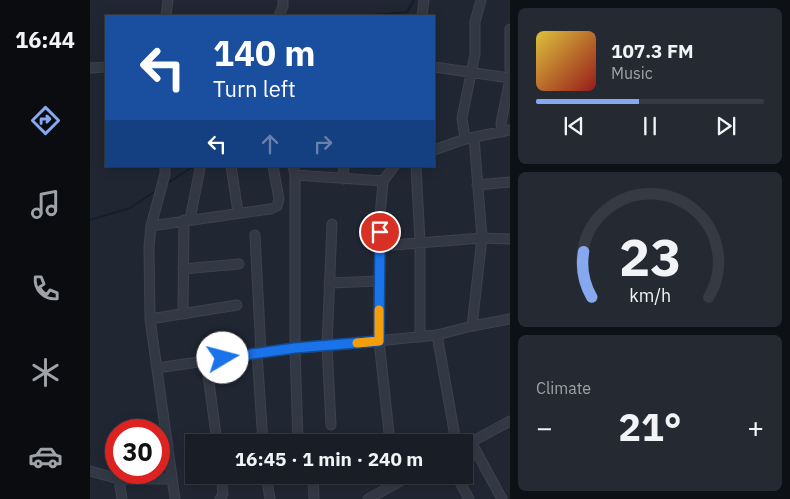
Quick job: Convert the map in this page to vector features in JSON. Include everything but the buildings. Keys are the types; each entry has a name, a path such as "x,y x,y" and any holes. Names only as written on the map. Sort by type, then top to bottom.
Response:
{"street":[{"path":"166,15 168,0"},
{"path":"278,15 284,0"},
{"path":"422,15 424,0"},
{"path":"472,326 482,238 477,185 469,138 462,118 475,54 475,22 482,0"},
{"path":"510,29 510,69"},
{"path":"90,68 105,67"},
{"path":"435,68 510,79 501,123 506,131 469,138 435,150"},
{"path":"165,167 151,226 149,247 150,319 175,499"},
{"path":"231,167 238,212"},
{"path":"151,226 238,212 270,209 276,206 279,199 273,167"},
{"path":"343,179 344,167"},
{"path":"389,434 379,341 379,281 380,217 383,181 393,167"},
{"path":"416,167 420,242 420,337"},
{"path":"182,314 187,220 200,170"},
{"path":"298,434 295,348 294,170 343,179 383,181"},
{"path":"477,185 510,182"},
{"path":"331,424 327,346 332,224"},
{"path":"255,235 264,434"},
{"path":"380,246 482,238 510,239"},
{"path":"183,269 239,264"},
{"path":"330,283 379,281"},
{"path":"150,319 237,305"},
{"path":"157,368 295,348 437,335 510,319"},
{"path":"437,335 455,434"},
{"path":"206,360 216,434"},
{"path":"473,441 510,421"},
{"path":"473,453 502,499"},
{"path":"90,471 105,475"},
{"path":"120,484 122,499"},
{"path":"220,499 224,494 222,484"},
{"path":"268,484 270,499"},
{"path":"314,484 314,499"},
{"path":"369,499 396,484"},
{"path":"461,484 469,499"}],"waterway":[{"path":"373,15 407,12 414,0"},
{"path":"166,184 192,167"},
{"path":"90,220 130,208 157,190"}],"slow traffic":[{"path":"357,343 379,341 379,310"}],"route":[{"path":"223,358 295,348 379,341 380,232"}]}
